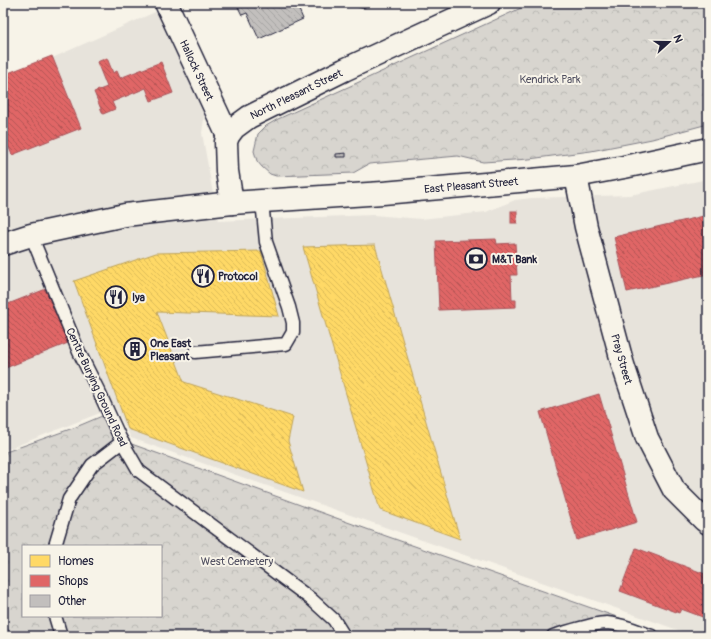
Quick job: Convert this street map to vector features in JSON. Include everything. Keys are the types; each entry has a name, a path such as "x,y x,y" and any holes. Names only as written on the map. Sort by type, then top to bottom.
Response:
{"street":[{"name":"Hallock Street","path":"166,3 228,136"},
{"name":"North Pleasant Street","path":"228,136 234,128 249,117 344,70 489,3"},
{"path":"3,244 31,235 125,214 232,203 227,162 226,142 228,136"},
{"name":"East Pleasant Street","path":"232,203 383,193 576,176 624,168 708,149"},
{"name":"Pray Street","path":"576,176 586,227 623,365 647,438 674,490 708,523"}],"lane":[{"path":"194,352 286,344 293,332 293,323 289,307 266,242 262,200"},
{"name":"Centre Burying Ground Road","path":"31,235 79,352 122,442 139,471 311,599 334,620 344,636"},
{"path":"55,545 69,499 92,465 122,442"},
{"path":"55,617 61,636"},
{"path":"553,636 585,627 607,623 630,628 652,636"}],"shaded area":[{"path":"162,9 205,110 202,133 218,221 373,215 421,219 486,212 515,200 532,198 630,195 708,179 708,636 695,636 131,438 115,407 3,451 3,80"}],"green space":[{"name":"Kendrick Park","path":"532,3 708,3 708,124 652,139 591,151 529,159 483,162 458,156 369,164 353,173 276,176 270,174 257,161 254,151 258,134 266,126 278,119"},
{"name":"West Cemetery","path":"114,411 126,442 386,536 671,636 11,636 3,618 3,453 76,427"}],"building: Homes":[{"path":"375,245 460,539 380,510 303,247"},
{"name":"One East Pleasant","path":"261,251 279,316 157,312 184,382 293,417 288,441 303,492 128,429 74,281 156,253"}],"building: Shops":[{"path":"52,56 81,128 12,155 3,133 3,75"},
{"path":"107,58 113,73 117,71 120,78 161,62 173,93 151,101 146,88 112,102 115,109 103,114 94,92 107,87 97,62"},
{"path":"511,211 517,211 517,223 511,223"},
{"path":"708,215 708,274 627,292 614,237"},
{"name":"M&T Bank","path":"496,239 497,244 515,243 517,275 511,275 512,300 516,300 516,307 439,310 436,241"},
{"path":"46,289 68,343 3,369 3,306"},
{"path":"599,394 637,522 577,540 540,412"},
{"path":"636,548 708,575 708,619 681,609 679,613 620,591"}],"building: Other":[{"path":"236,3 296,3 303,19 259,39 247,13 242,15"},
{"path":"352,3 370,3 368,6 362,8 355,6"},
{"path":"346,153 346,157 336,157 336,154"}],"place":[{"name":"M&T Bank","path":"476,259"},
{"name":"Protocol","path":"203,276"},
{"name":"Iya","path":"116,297"},
{"name":"One East Pleasant","path":"135,349"}]}
